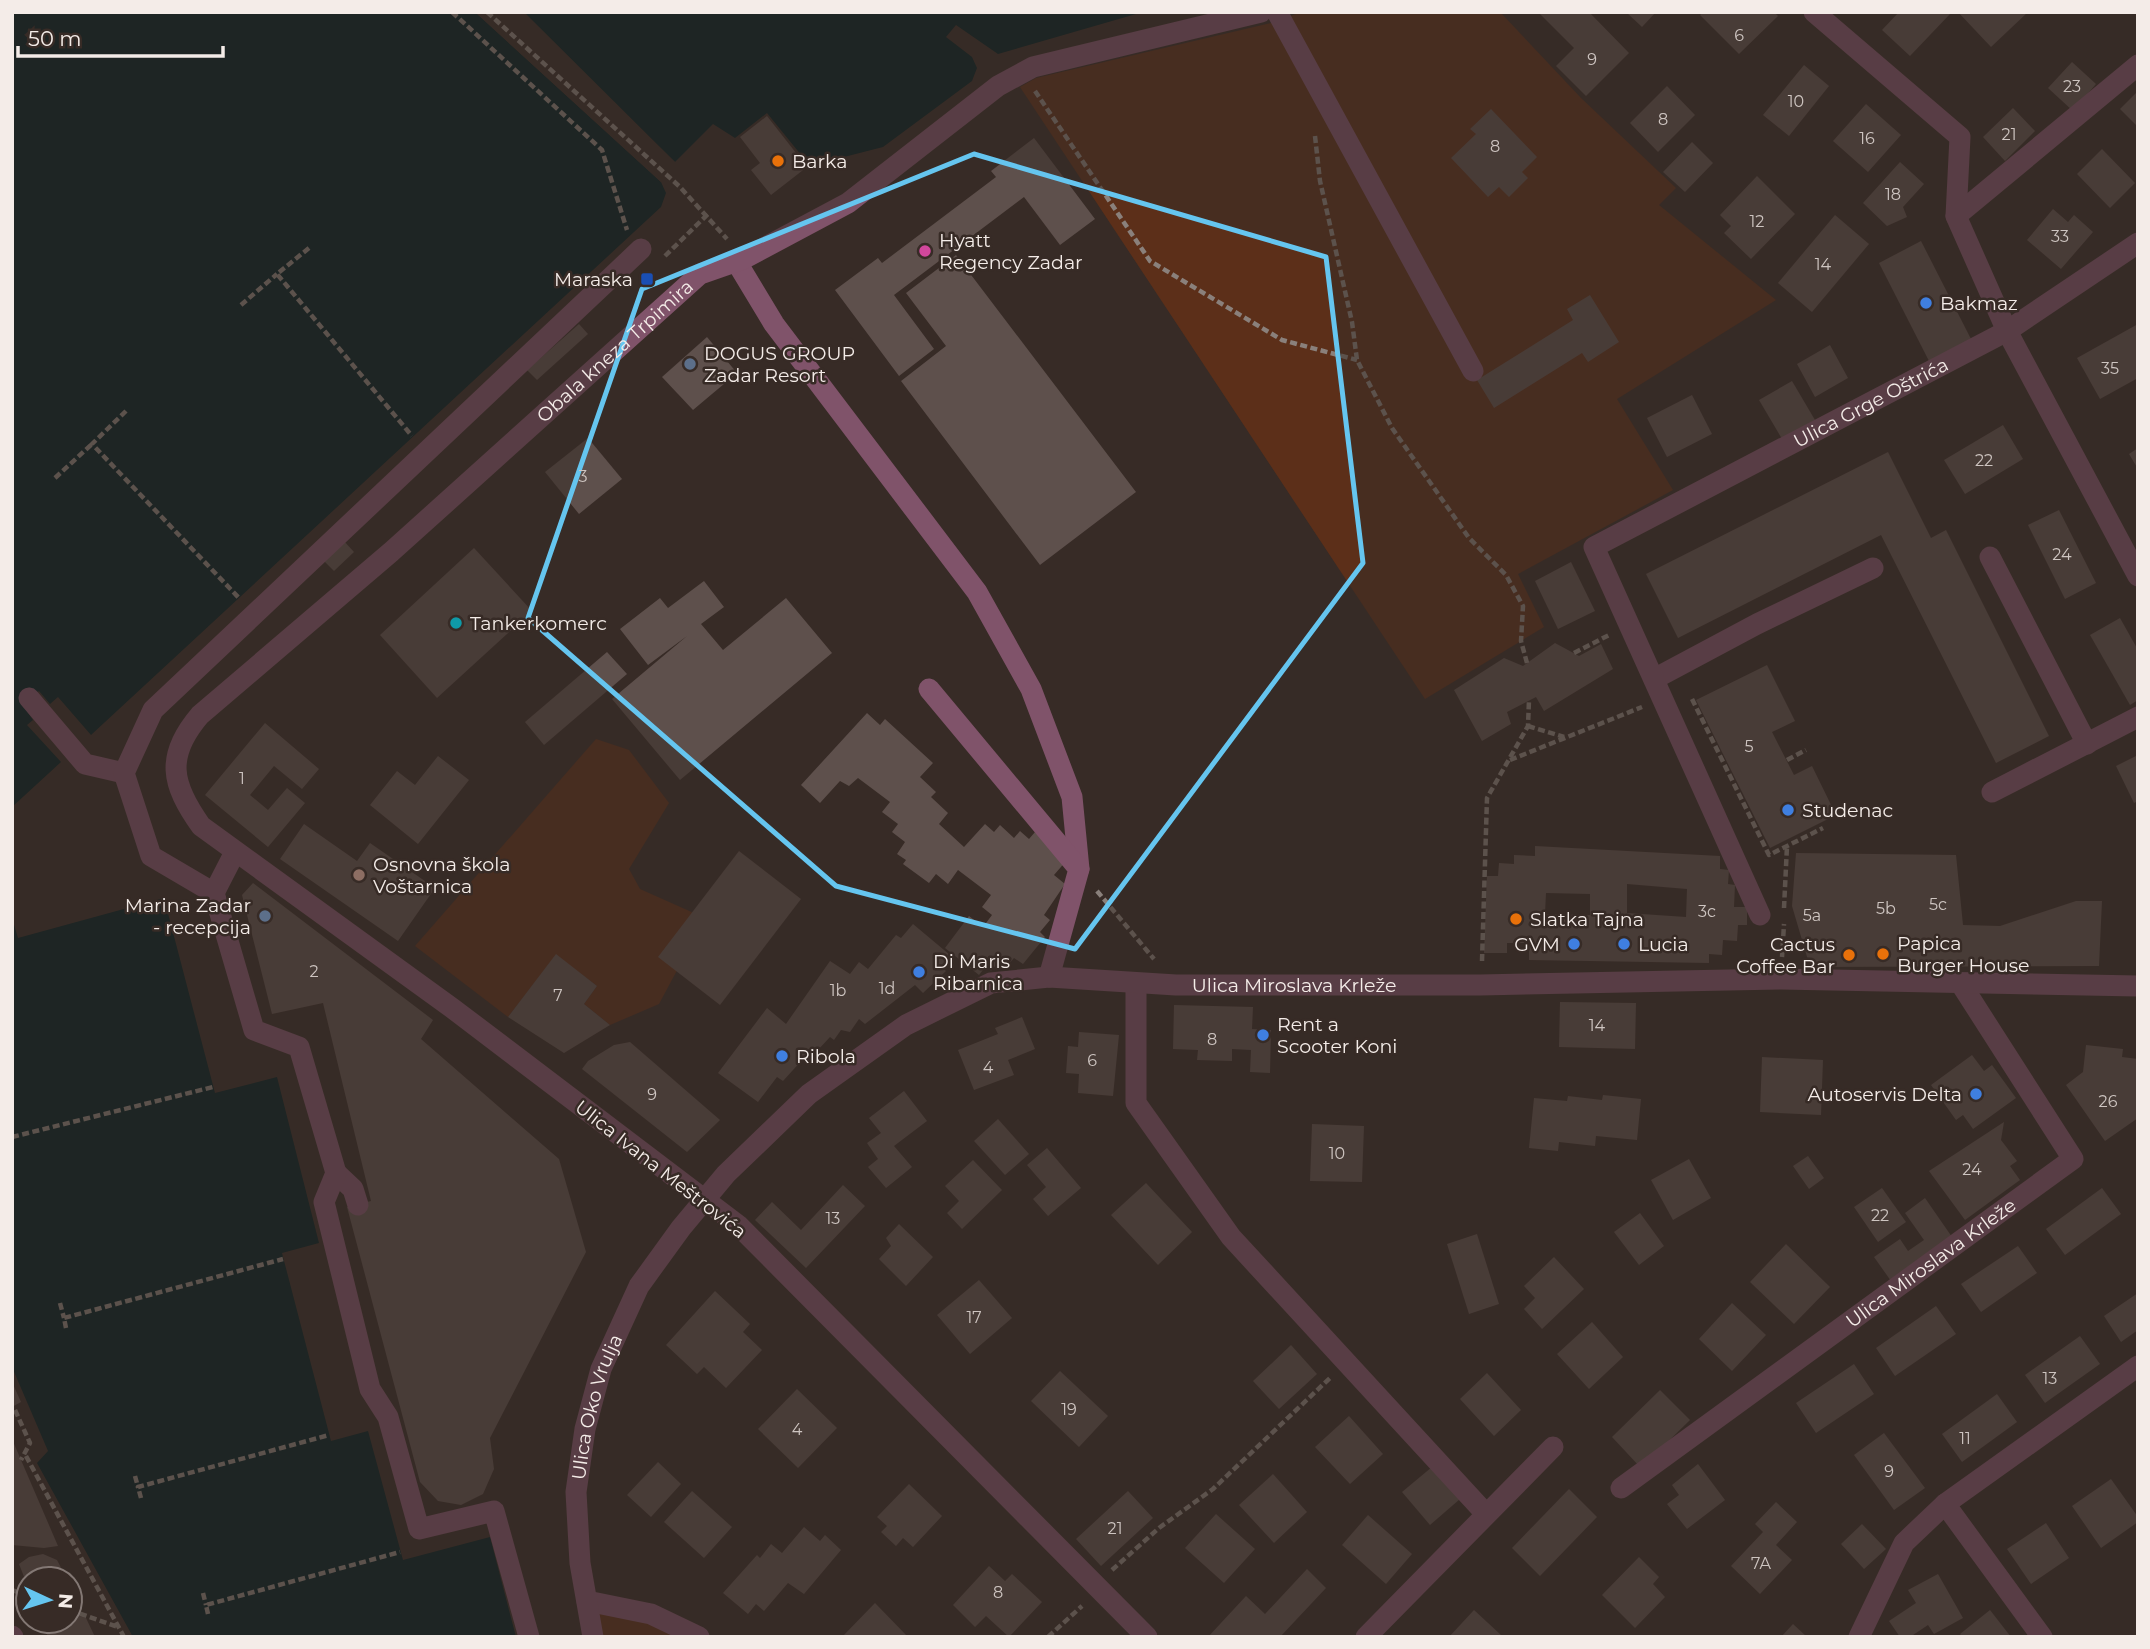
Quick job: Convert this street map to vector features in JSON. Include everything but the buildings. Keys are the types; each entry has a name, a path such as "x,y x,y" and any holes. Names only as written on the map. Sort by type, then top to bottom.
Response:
{"street":[{"name":"Obala kneza Trpimira","path":"175,774 176,754 183,735 200,715 391,552 700,274 777,242 848,203 998,86 1033,67 1261,12"},
{"path":"1277,12 1473,371"},
{"path":"1814,12 1960,137 1956,216 2007,331 2138,576"},
{"path":"1956,216 2138,65"},
{"name":"Ulica Grge Oštrića","path":"1628,625 1594,547 2007,331 2138,243"},
{"path":"214,893 150,856 124,772 153,710 635,244"},
{"path":"739,260 774,324 984,604 1031,689 1072,797 1079,869 1049,977"},
{"path":"1990,557 2087,744"},
{"path":"1654,679 1757,624 1873,568"},
{"path":"1628,625 1760,915"},
{"path":"929,689 1079,869"},
{"path":"29,698 85,764 124,772"},
{"path":"1992,792 2138,717"},
{"name":"Ulica Ivana Meštrovića","path":"175,774 181,795 201,826 452,1008 738,1225 1147,1637"},
{"path":"235,852 214,893 254,1030 299,1047 336,1173 353,1189 358,1205"},
{"name":"Ulica Miroslava Krleže","path":"703,1200 809,1094 906,1025 991,983 1049,977 1176,985 1482,985 1781,979 2138,986"},
{"path":"1136,983 1136,1103 1231,1237 1486,1514"},
{"name":"Ulica Miroslava Krleže","path":"1621,1488 2073,1159 1961,984"},
{"path":"336,1173 324,1202 327,1215 370,1389 388,1417 419,1529 494,1511 528,1637"},
{"name":"Ulica Oko Vrulja","path":"593,1637 580,1563 576,1492 584,1429 601,1369 639,1286 703,1200"},
{"path":"1859,1637 1903,1543 1945,1504 2138,1367"},
{"path":"1366,1637 1553,1447"},
{"path":"1945,1504 2042,1637"},
{"path":"587,1601 651,1614 699,1637"}],"path":[{"path":"452,12 601,150 635,244 664,257 708,214"},
{"path":"487,12 708,214 739,260"},
{"path":"1022,73 1150,261 1282,340 1357,360"},
{"path":"1314,126 1320,181 1352,321 1357,360 1392,428 1469,538 1506,575 1523,606 1521,641 1527,663"},
{"path":"241,305 309,248"},
{"path":"277,274 414,439"},
{"path":"55,478 125,411"},
{"path":"92,444 240,599"},
{"path":"1574,653 1628,625"},
{"path":"1482,985 1487,798 1528,726 1529,700"},
{"path":"1693,702 1769,855 1823,828"},
{"path":"1509,760 1650,704"},
{"path":"1528,726 1566,737"},
{"path":"1787,760 1806,750"},
{"path":"1735,789 1740,796"},
{"path":"1079,869 1176,985"},
{"path":"12,1137 213,1087"},
{"path":"64,1318 283,1259"},
{"path":"60,1303 66,1328"},
{"path":"1048,1637 1099,1590 1109,1574 1159,1528 1213,1489 1346,1362"},
{"path":"15,1410 30,1443 24,1458 124,1637"},
{"path":"138,1487 329,1435"},
{"path":"135,1476 141,1498"},
{"path":"206,1605 400,1552"},
{"path":"203,1593 208,1614"},
{"path":"84,1615 119,1627"}],"highlighted area":[{"path":"974,154 1326,257 1363,563 1075,949 836,886 528,618 642,289"}],"shaded area":[{"path":"1301,12 1500,12 1581,98 1676,188 1659,205 1776,300 1617,399 1673,490 1518,574 1544,627 1425,699 1020,87 1036,78 1275,22"},
{"path":"596,739 629,750 669,803 629,869 640,889 705,918 659,1004 610,1025 584,1004 597,986 556,955 508,1017 415,946"},
{"path":"587,1601 699,1637 593,1637"}],"water":[{"path":"12,12 475,12 661,182 666,193 661,207 91,735 58,697 50,704 39,691 22,704 33,720 27,725 61,762 12,807"},
{"path":"524,12 1143,12 998,54 956,25 946,37 972,57 977,68 972,81 883,147 844,157 806,161 767,113 735,138 713,124 675,162"},
{"path":"164,898 215,1093 277,1077 319,1243 282,1253 331,1441 368,1431 403,1560 490,1537 516,1637 133,1637 37,1463 48,1451 12,1367 12,918 18,938"}],"pier":[{"path":"475,12 480,12 663,179 661,182"},
{"path":"520,12 675,162 673,165 521,15"}],"place":[{"name":"Barka","path":"778,161"},
{"name":"Hyatt Regency Zadar","path":"925,251"},
{"name":"Maraska","path":"647,279"},
{"name":"Bakmaz","path":"1926,303"},
{"name":"DOGUS GROUP Zadar Resort","path":"690,364"},
{"name":"Tankerkomerc","path":"456,623"},
{"name":"Studenac","path":"1788,810"},
{"name":"Osnovna škola Voštarnica","path":"359,875"},
{"name":"Marina Zadar - recepcija","path":"265,916"},
{"name":"Slatka Tajna","path":"1516,919"},
{"name":"GVM","path":"1574,944"},
{"name":"Lucia","path":"1624,944"},
{"name":"Papica Burger House","path":"1883,954"},
{"name":"Cactus Coffee Bar","path":"1849,955"},
{"name":"Di Maris Ribarnica","path":"919,972"},
{"name":"Rent a Scooter Koni","path":"1263,1035"},
{"name":"Ribola","path":"782,1056"},
{"name":"Autoservis Delta","path":"1976,1094"}]}
